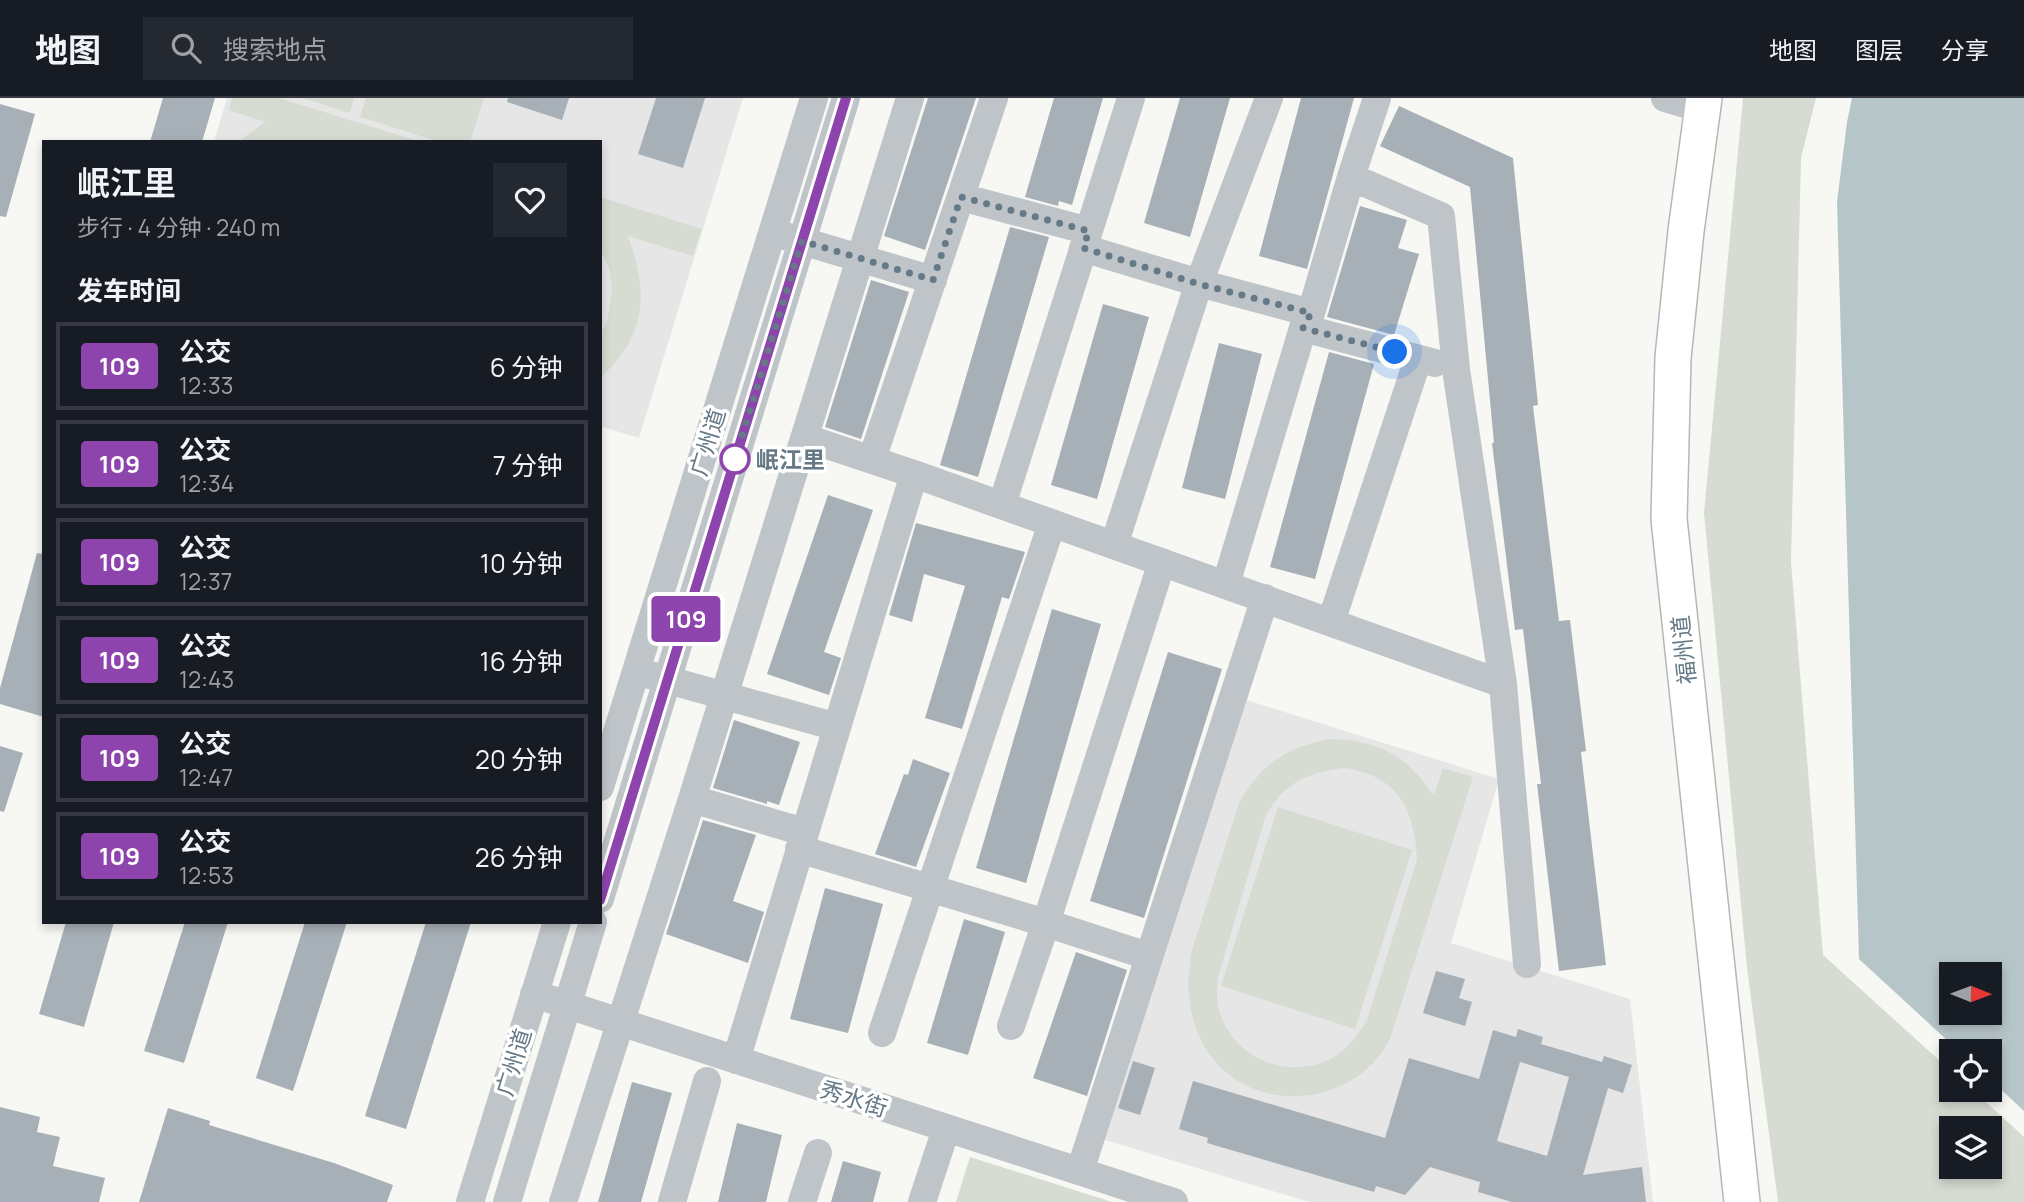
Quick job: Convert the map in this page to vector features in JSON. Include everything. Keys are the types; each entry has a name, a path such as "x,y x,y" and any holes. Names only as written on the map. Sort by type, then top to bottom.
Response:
{"main road":[{"name":"福州道","path":"1688,101 1660,297 1653,536 1721,1202"},
{"name":"福州道","path":"1688,101 1686,231 1673,358 1669,519 1742,1202"}],"street":[{"name":"广州道","path":"602,781 814,98"},
{"name":"广州道","path":"602,893 846,98"},
{"path":"563,1202 806,438 910,98"},
{"path":"872,459 994,98"},
{"path":"1002,505 1131,98"},
{"path":"1114,545 1199,284 1269,98"},
{"path":"1226,584 1377,98"},
{"path":"1351,177 1441,216 1456,369 1503,684 1527,964"},
{"path":"961,197 1086,240 1199,284 1418,359 1456,369"},
{"path":"772,232 933,280"},
{"path":"1331,622 1418,359"},
{"path":"806,438 872,459 1503,684"},
{"path":"736,1060 914,474"},
{"path":"882,1033 1052,523"},
{"path":"1011,1026 1162,562"},
{"path":"1080,1171 1265,598"},
{"path":"637,671 836,727"},
{"path":"692,799 931,889 1148,956"},
{"name":"广州道","path":"470,1202 556,924"},
{"name":"广州道","path":"507,1202 592,924"},
{"name":"秀水街","path":"534,994 1174,1202"},
{"path":"672,1202 707,1081"},
{"path":"922,1202 946,1129"},
{"path":"802,1202 818,1153"}],"shaded area":[{"path":"227,98 743,98 639,438 602,427 602,140 215,140"},
{"path":"232,98 279,98 415,140 241,140 265,122 229,110"},
{"path":"302,98 354,98 350,113"},
{"path":"366,98 484,98 471,140 434,140 360,117"},
{"path":"1743,98 1816,98 1801,158 1791,562 1823,955 1939,1060 1939,1102 1986,1102 2001,1116 1939,1116 1939,1179 2002,1179 2002,1117 2024,1137 2024,1202 1778,1202 1747,968 1704,513"},
{"path":"1852,98 2024,98 2024,1111 2002,1090 2002,1039 1946,1039 1859,959 1837,202"},
{"path":"602,198 702,229 693,256 628,236 639,276 639,312 627,346 602,376 602,332 608,319 612,289 609,268 602,253"},
{"path":"1240,698 1499,779 1451,943 1630,999 1653,1202 1309,1202 1102,1139"},
{"path":"1348,740 1378,747 1402,760 1434,796 1443,768 1473,777 1390,1039 1372,1064 1349,1082 1311,1095 1274,1095 1239,1082 1211,1057 1193,1018 1189,973 1192,950 1239,803 1267,767 1288,752 1315,742","holes":["1343,768 1362,772 1389,786 1407,809 1417,859 1367,1020 1344,1050 1317,1064 1299,1067 1265,1061 1237,1042 1226,1027 1217,1002 1218,977 1265,818 1279,797 1296,782 1318,773"]},
{"path":"1278,807 1412,850 1355,1029 1221,986"},
{"path":"970,1157 1112,1202 956,1202"}],"building":[{"path":"163,98 215,98 203,140 151,140"},
{"path":"508,98 569,98 562,120 507,102"},
{"path":"656,98 705,98 683,168 638,154"},
{"path":"928,98 976,98 925,250 884,236"},
{"path":"1054,98 1103,98 1072,205 1059,201 1058,206 1025,197"},
{"path":"1180,98 1230,98 1190,237 1144,223"},
{"path":"1301,98 1354,98 1307,269 1259,256"},
{"path":"0,104 35,114 6,217 0,216"},
{"path":"1399,106 1513,158 1538,405 1533,406 1559,621 1570,620 1586,751 1581,752 1606,965 1559,971 1537,784 1541,784 1523,629 1515,630 1492,443 1470,187 1380,146"},
{"path":"1360,206 1407,220 1398,248 1419,254 1394,335 1327,317"},
{"path":"1010,227 1049,237 978,477 940,465"},
{"path":"871,280 909,292 861,439 825,427"},
{"path":"1103,304 1149,317 1097,499 1051,485"},
{"path":"1219,343 1262,354 1225,499 1182,488"},
{"path":"1329,352 1374,364 1315,579 1270,567"},
{"path":"828,495 873,510 824,652 841,658 829,695 767,674"},
{"path":"916,523 1025,552 1009,599 1002,597 962,729 925,718 965,586 924,574 912,622 889,615"},
{"path":"37,553 42,554 42,716 0,704 0,688"},
{"path":"1052,609 1101,624 1026,883 976,868"},
{"path":"1168,652 1222,669 1144,918 1090,901"},
{"path":"734,720 800,742 779,805 713,788"},
{"path":"0,746 23,753 4,812 0,811"},
{"path":"913,759 950,773 916,867 875,854 904,774 908,775"},
{"path":"703,820 756,835 733,901 764,912 748,963 666,934"},
{"path":"825,888 883,904 848,1033 790,1019"},
{"path":"964,919 1005,932 968,1055 927,1043"},
{"path":"65,924 113,924 84,1027 39,1014"},
{"path":"184,924 227,924 184,1063 144,1051"},
{"path":"304,924 346,924 293,1091 256,1078"},
{"path":"425,924 470,924 406,1129 365,1116"},
{"path":"1076,952 1127,970 1087,1096 1033,1078"},
{"path":"1436,971 1465,979 1459,998 1472,1002 1465,1026 1423,1013"},
{"path":"1518,1029 1543,1037 1541,1044 1602,1062 1604,1056 1632,1065 1623,1093 1608,1088 1583,1175 1642,1167 1646,1202 1512,1202 1478,1192 1480,1182 1430,1167 1405,1195 1376,1186 1374,1192 1207,1143 1208,1138 1179,1129 1193,1081 1385,1138 1409,1058 1479,1079 1493,1030 1516,1037","holes":["1520,1062 1569,1077 1547,1156 1497,1141"]},
{"path":"1133,1061 1155,1068 1140,1115 1118,1108"},
{"path":"632,1082 672,1093 641,1202 598,1202"},
{"path":"0,1107 40,1117 37,1132 60,1137 53,1166 105,1178 99,1202 0,1202"},
{"path":"168,1108 210,1121 209,1125 334,1163 393,1185 387,1202 139,1202"},
{"path":"737,1123 782,1135 766,1202 718,1202"},
{"path":"843,1161 881,1172 873,1202 831,1202"}],"bus line":[{"name":"109","path":"602,893 846,98"}],"place":[{"name":"岷江里","path":"735,459"}],"route":[{"path":"735,459 802,241 933,280 961,197 1089,231 1083,248 1199,284 1311,313 1303,328 1395,352"}]}
